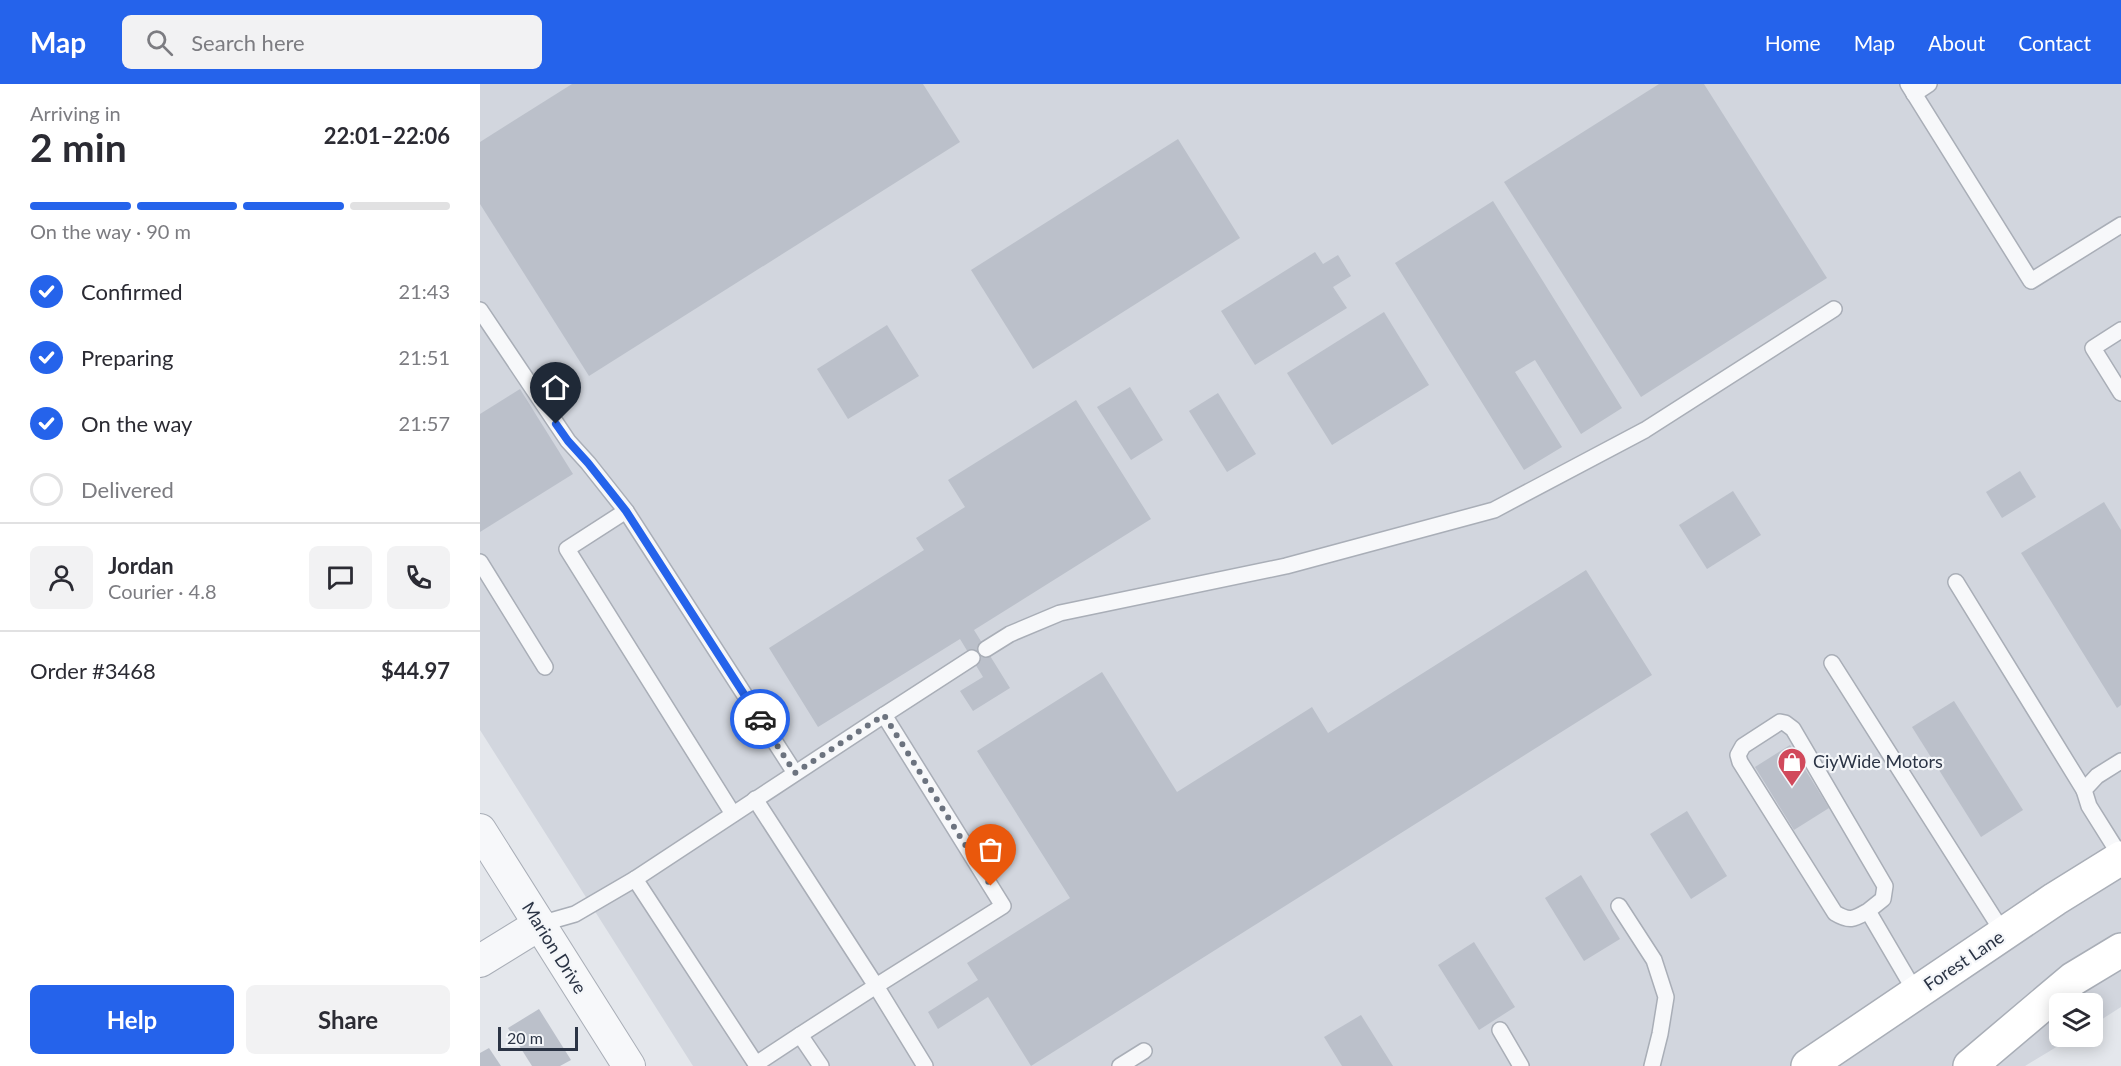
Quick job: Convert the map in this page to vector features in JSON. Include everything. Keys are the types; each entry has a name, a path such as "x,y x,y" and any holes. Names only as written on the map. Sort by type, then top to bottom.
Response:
{"main road":[{"name":"Forest Lane","path":"1808,1066 2004,934 2118,866"},
{"path":"1970,1066 2073,979 2121,950"}],"street":[{"name":"Marion Drive","path":"480,830 629,1066"},
{"path":"480,961 540,924"}],"lane":[{"path":"1929,84 1911,89 2031,280 2121,225"},
{"path":"986,649 1010,634 1060,613 1286,566 1494,510 1646,430 1834,309"},
{"path":"480,310 568,441 626,511 795,773"},
{"path":"2121,330 2093,348 2121,393"},
{"path":"626,511 567,549 733,814"},
{"path":"480,562 544,667"},
{"path":"1956,582 2084,790 2089,806 2118,866"},
{"path":"540,924 575,914 634,879 972,658"},
{"path":"1832,663 2004,934"},
{"path":"634,879 756,1064 1003,906 884,715"},
{"path":"1780,722 1793,729 1885,886 1883,899 1868,911 1854,919 1845,919 1835,913 1740,762 1738,755 1743,746 1780,722"},
{"path":"2084,790 2097,776 2121,761"},
{"path":"755,799 925,1066"},
{"path":"1619,906 1654,960 1666,997 1652,1066"},
{"path":"1868,911 1916,993"},
{"path":"1500,1030 1521,1066"},
{"path":"800,1035 821,1066"},
{"path":"1120,1066 1144,1051"}],"shaded area":[{"path":"480,84 2121,84 2121,1007 2103,1019 2103,993 2049,993 2049,1047 2056,1047 2025,1066 693,1066 480,730"}],"building":[{"path":"572,84 923,84 960,142 589,376 480,204 480,142"},
{"path":"1659,84 1704,84 1827,278 1641,397 1504,182"},
{"path":"1178,139 1240,238 1033,369 971,270"},
{"path":"1493,201 1622,408 1581,434 1535,360 1515,372 1562,447 1524,470 1395,263"},
{"path":"1315,252 1323,264 1338,255 1351,276 1333,287 1347,308 1255,365 1221,311"},
{"path":"1384,312 1429,385 1332,445 1287,373"},
{"path":"887,325 919,376 848,419 817,369"},
{"path":"1130,387 1163,440 1131,460 1097,407"},
{"path":"520,389 573,474 480,532 480,414"},
{"path":"1218,393 1256,454 1227,472 1189,411"},
{"path":"1076,400 1151,519 974,630 1010,688 973,711 960,691 983,677 960,639 818,727 769,648 924,550 916,538 965,507 948,480"},
{"path":"2020,471 2036,497 2002,518 1986,492"},
{"path":"1733,491 1761,535 1707,569 1679,525"},
{"path":"2104,502 2121,530 2121,705 2117,708 2021,553"},
{"path":"1586,570 1652,675 1031,1066 988,997 938,1029 928,1012 978,980 967,963 1070,898 977,751 1102,672 1177,792 1312,707 1328,733"},
{"path":"1954,701 2023,810 1981,837 1912,727"},
{"name":"CiyWide Motors","path":"1790,745 1829,808 1794,830 1755,767"},
{"path":"1687,811 1727,876 1691,899 1650,834"},
{"path":"1581,875 1620,939 1584,961 1545,898"},
{"path":"1474,942 1515,1007 1479,1030 1438,965"},
{"path":"539,1009 571,1060 560,1066 532,1066 508,1028"},
{"path":"1361,1015 1393,1066 1342,1066 1324,1037"},
{"path":"489,1048 501,1066 480,1066 480,1053"}],"way so far":[{"path":"760,719 795,773 884,715 991,886"}],"place":[{"name":"CiyWide Motors","path":"1792,788"}],"route":[{"path":"556,424 626,511 760,719"}]}
